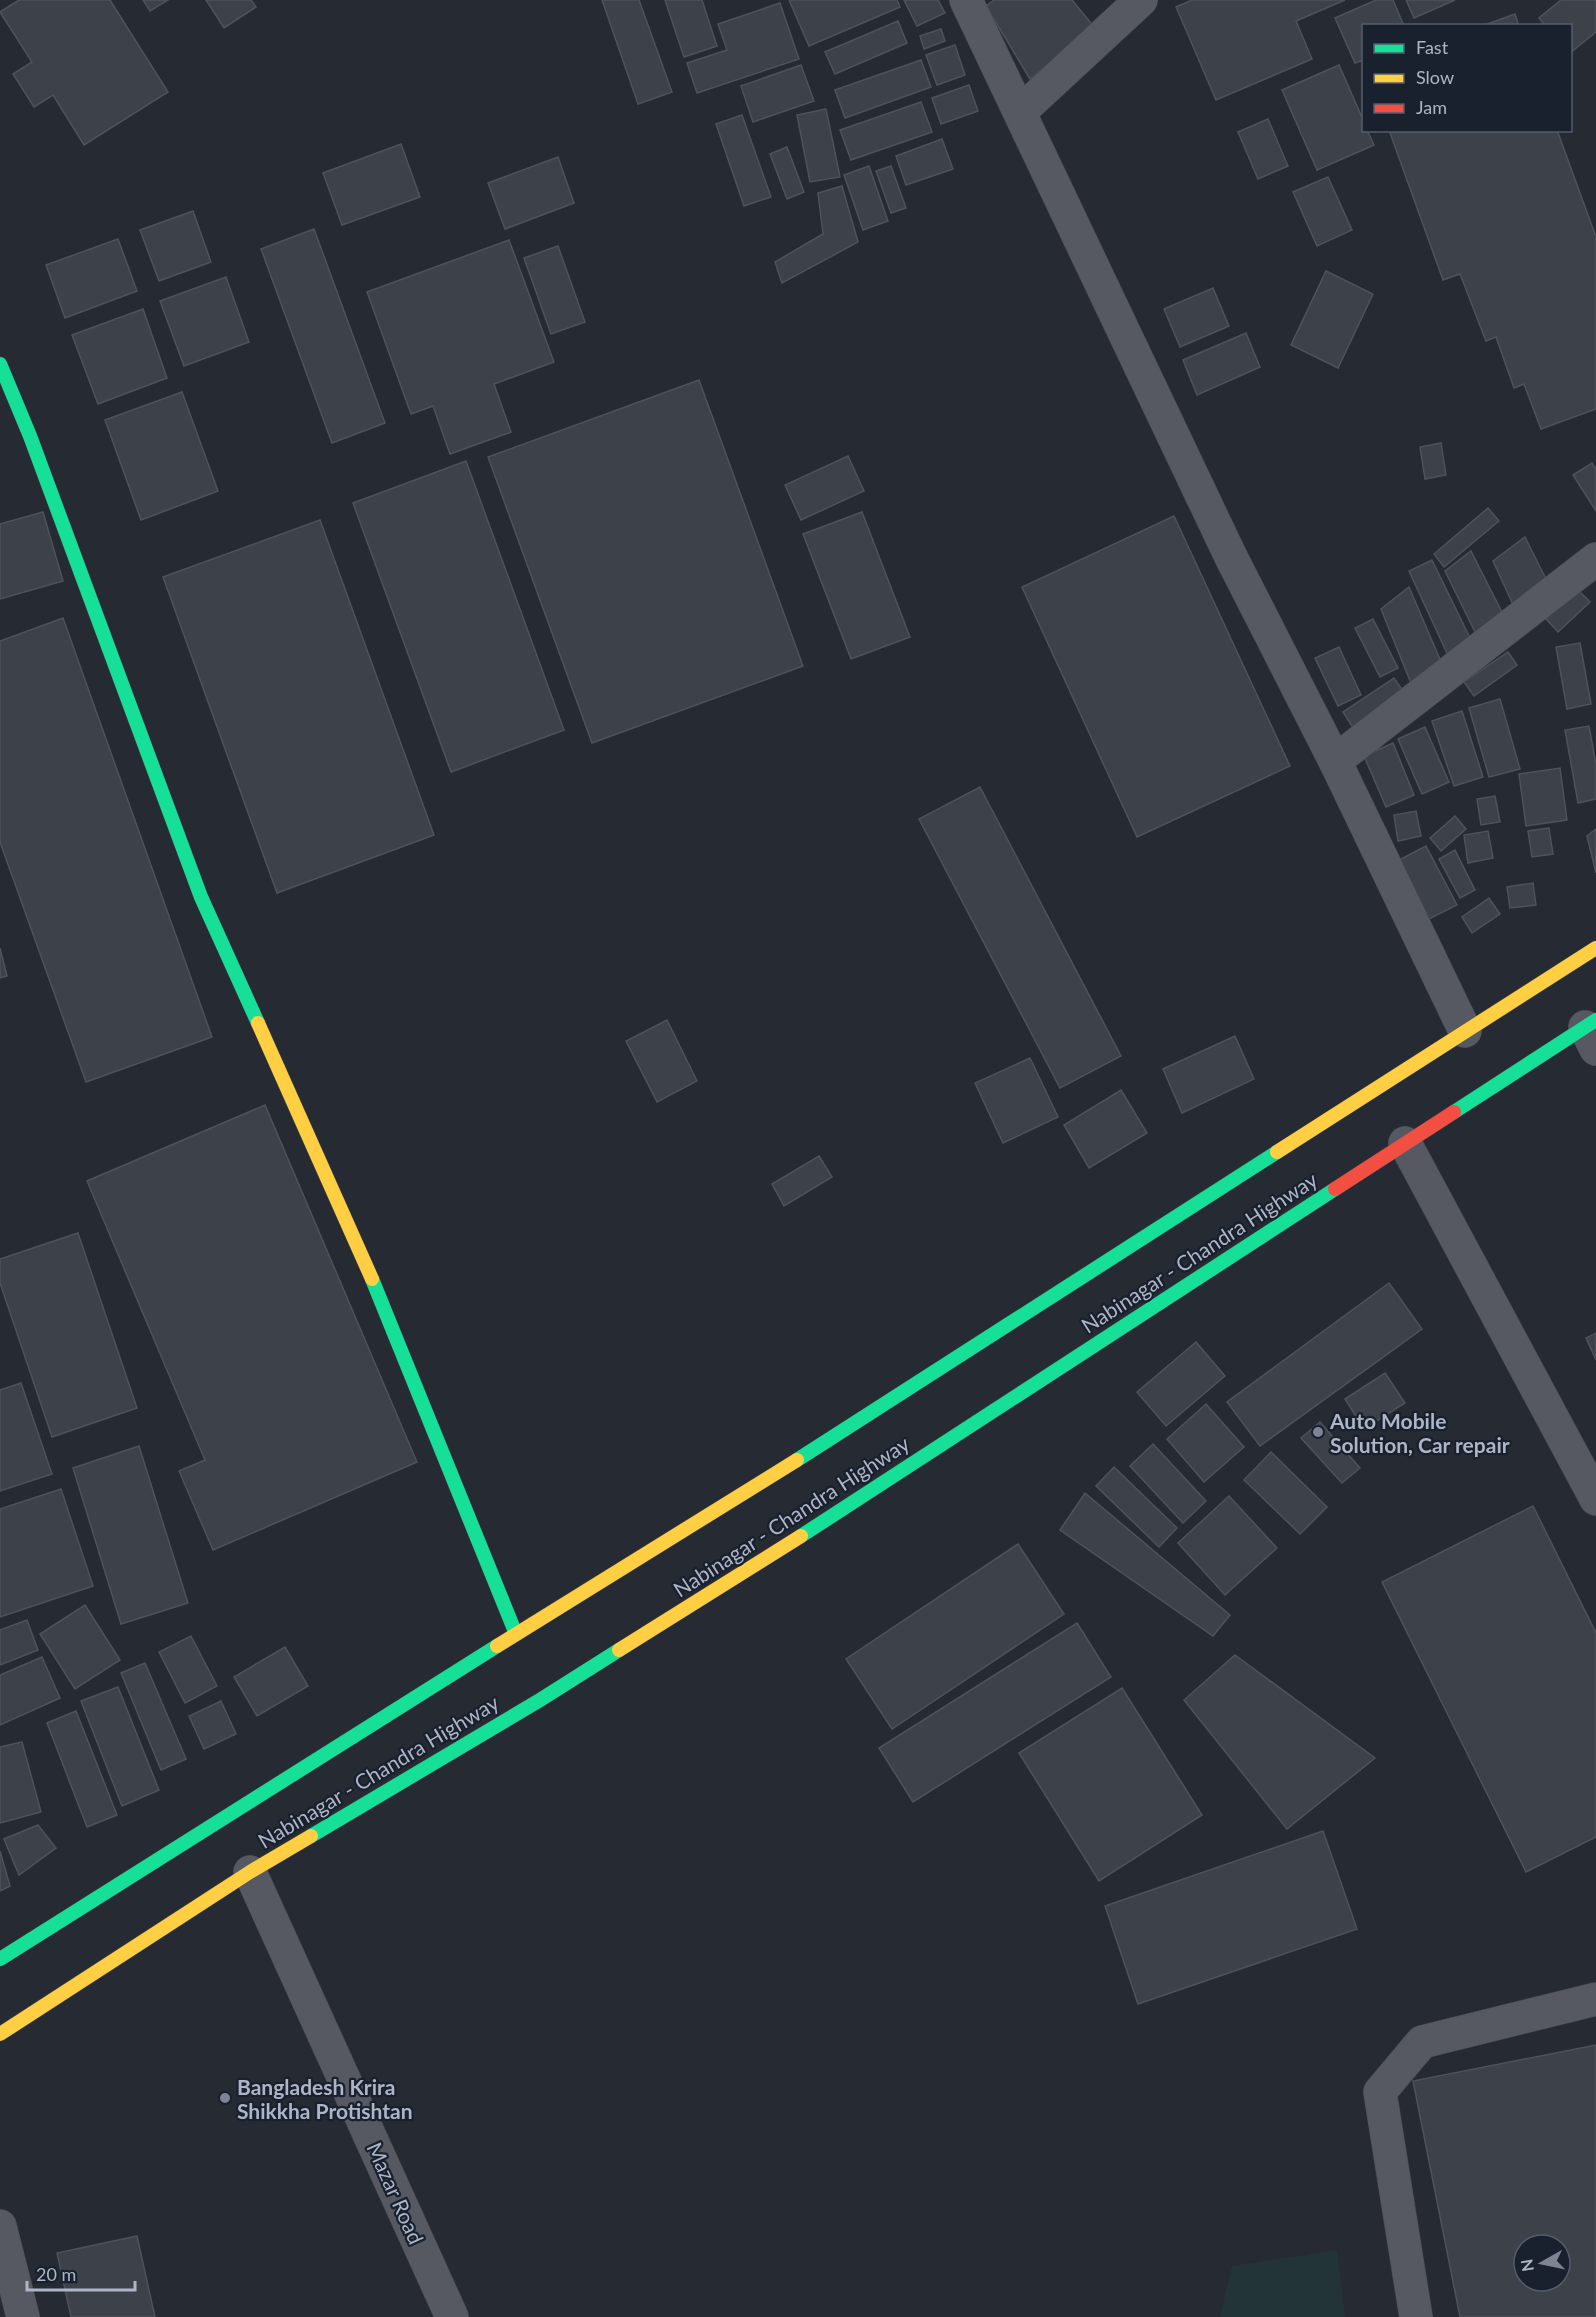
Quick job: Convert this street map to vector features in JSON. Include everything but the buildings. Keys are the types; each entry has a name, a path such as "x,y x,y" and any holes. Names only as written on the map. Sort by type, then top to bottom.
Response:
{"main road":[{"path":"0,364 30,436 201,897 362,1254 516,1634"},
{"name":"Nabinagar - Chandra Highway","path":"0,1959 765,1480 1596,948"},
{"name":"Nabinagar - Chandra Highway","path":"0,2034 250,1872 540,1700 792,1542 1405,1143 1592,1032"}],"street":[{"path":"966,0 1230,555 1335,761 1465,1031"},
{"path":"1020,112 1141,0"},
{"path":"1335,761 1596,559"},
{"path":"1405,1143 1596,1499"},
{"name":"Mazar Road","path":"250,1872 452,2317"},
{"path":"1416,2317 1380,2092 1422,2042 1596,1999"},
{"path":"0,2226 23,2317"}],"shaded area":[{"path":"1337,2250 1345,2317 1220,2317 1232,2266"}],"traffic: fast":[{"path":"0,364 30,436 201,897 258,1023"},
{"path":"1454,1112 1596,1020"},
{"path":"797,1460 1277,1152"},
{"path":"801,1536 1335,1189"},
{"path":"372,1279 516,1634"},
{"path":"0,1959 497,1646"},
{"path":"311,1836 540,1700 619,1650"}],"traffic: slow":[{"path":"1277,1152 1596,948"},
{"path":"258,1023 372,1279"},
{"path":"497,1646 797,1460"},
{"path":"619,1650 801,1536"},
{"path":"0,2034 250,1872 311,1836"}],"traffic: jam":[{"path":"1335,1189 1454,1112"}],"place":[{"name":"Auto Mobile Solution, Car repair","path":"1318,1432"},
{"name":"Bangladesh Krira Shikkha Protishtan","path":"225,2098"}]}
